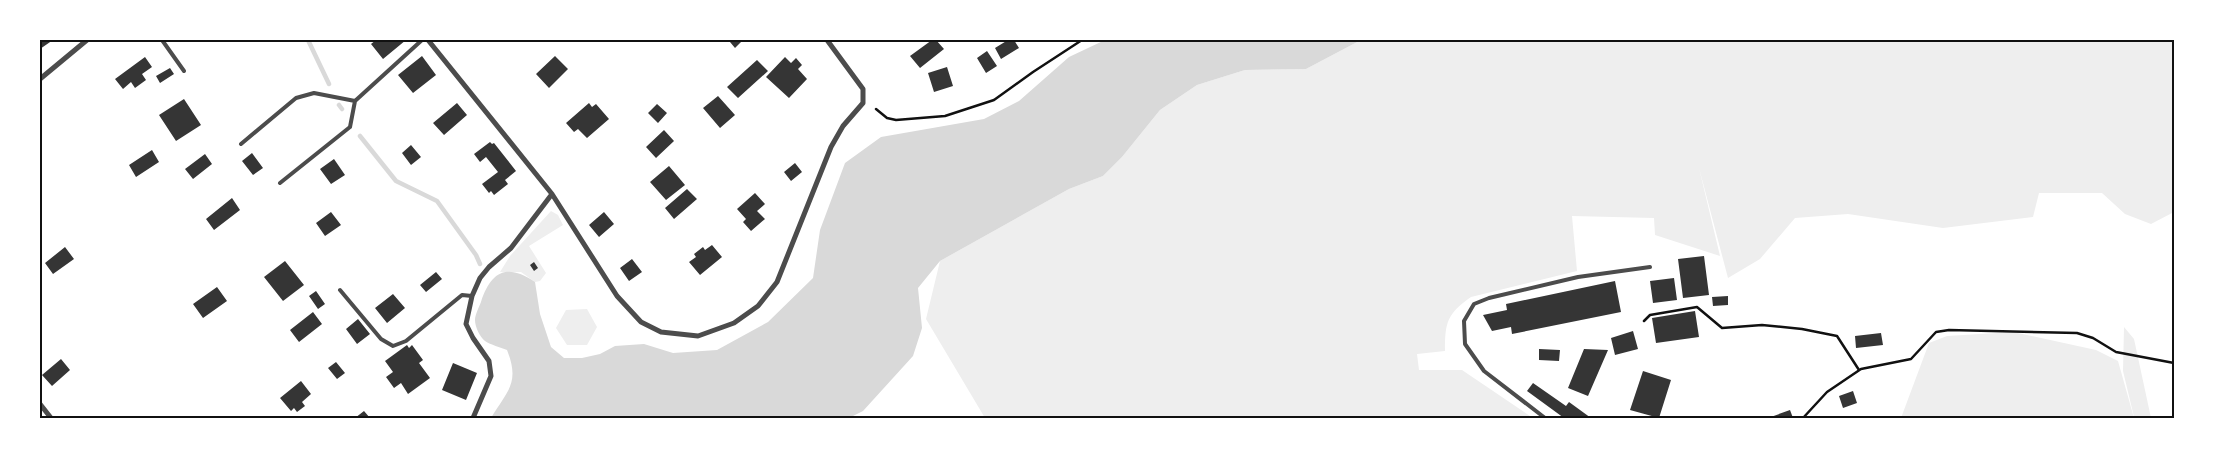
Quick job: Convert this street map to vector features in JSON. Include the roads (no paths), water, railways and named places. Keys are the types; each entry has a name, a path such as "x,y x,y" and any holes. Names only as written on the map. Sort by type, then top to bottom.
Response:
{"street":[{"path":"40,79 87,40"},
{"path":"428,40 552,194 617,296 642,322 661,332 698,336 734,322 758,306 777,282 831,147 843,126 863,103 863,89 827,40"},
{"path":"473,418 491,376 489,361 466,324 472,296 480,278 510,248 552,194"},
{"path":"40,404 51,418"}],"lane":[{"path":"162,40 184,70"},
{"path":"280,183 350,127 355,102 422,40"},
{"path":"241,144 296,98 314,93 355,102"},
{"path":"1545,418 1484,372 1465,344 1464,321 1474,304 1489,298 1578,277 1650,267"},
{"path":"340,290 381,339 393,346 406,340 462,295 472,296"}],"waterway":[{"path":"308,40 329,84"},
{"path":"339,105 342,109"},
{"path":"360,136 396,181 437,201 476,255 480,264"}]}
